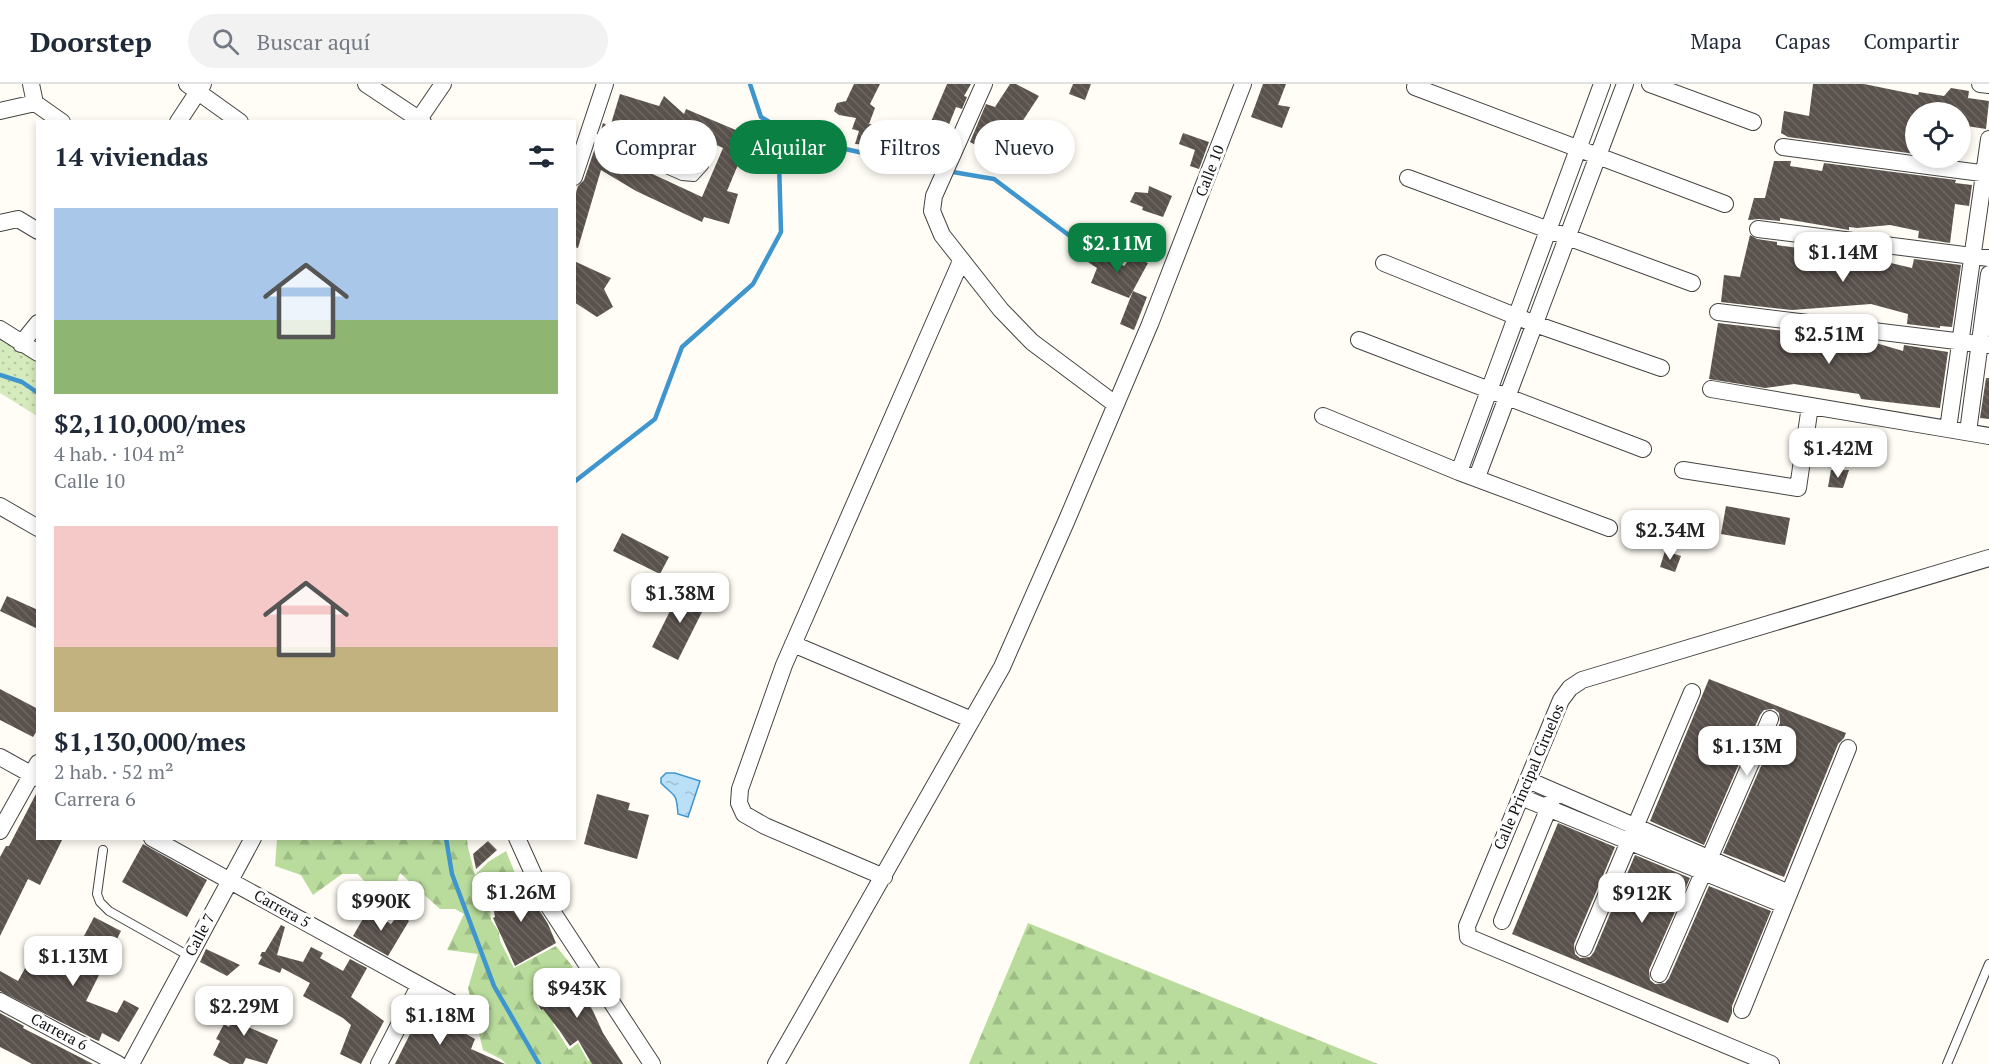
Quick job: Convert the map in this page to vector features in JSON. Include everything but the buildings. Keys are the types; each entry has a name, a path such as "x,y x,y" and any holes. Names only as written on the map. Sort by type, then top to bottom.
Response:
{"street":[{"path":"31,84 35,103 59,120"},
{"path":"366,84 419,120"},
{"path":"421,120 443,84"},
{"path":"576,171 605,84"},
{"path":"984,84 934,195 932,211 942,235 1001,310 1032,342 1115,404"},
{"name":"Calle 10","path":"776,1064 1002,667 1150,324 1243,84"},
{"path":"1459,472 1602,84"},
{"path":"1478,477 1625,84"},
{"path":"1650,84 1753,122"},
{"path":"1980,84 1989,85"},
{"path":"179,120 196,87 237,120"},
{"path":"1414,87 1725,204"},
{"path":"0,111 35,103"},
{"path":"1948,429 1961,342 1981,257 1989,139"},
{"path":"1783,147 1987,174"},
{"path":"1408,178 1692,283"},
{"path":"0,223 18,219 36,230"},
{"path":"1758,229 1981,257"},
{"path":"884,877 744,814 739,803 740,789 784,665 961,261"},
{"path":"1384,263 1516,317 1661,368"},
{"path":"1968,432 1984,344 1989,274"},
{"path":"1718,312 1984,344"},
{"path":"21,344 36,325"},
{"path":"0,329 36,352"},
{"path":"1359,340 1643,449"},
{"path":"1711,389 1989,436"},
{"path":"1683,470 1798,488 1810,406"},
{"path":"1323,416 1459,472 1478,477 1609,528"},
{"path":"0,506 36,527"},
{"name":"Calle Principal Ciruelos","path":"1771,1064 1468,937 1467,926 1561,700 1570,688 1582,680 1989,558"},
{"path":"793,644 972,720"},
{"path":"1584,948 1692,692"},
{"path":"1659,974 1770,719"},
{"path":"1742,1010 1848,748"},
{"path":"0,757 35,772 0,831"},
{"path":"1528,780 1556,792 1632,834"},
{"path":"1502,921 1556,792"},
{"path":"1521,796 1549,808 1632,834 1787,899"},
{"name":"Carrera 5","path":"156,840 474,1015"},
{"name":"Calle 7","path":"131,1064 252,840"},
{"path":"518,840 546,902 652,1064"},
{"path":"379,1064 419,986"},
{"name":"Carrera 6","path":"0,1001 118,1064"}],"lane":[{"path":"589,135 594,137"},
{"path":"677,174 694,177 697,174"},
{"path":"103,850 97,894 100,902 109,911 189,956"},
{"path":"1947,1064 1989,964"}],"green space":[{"path":"0,332 36,354 36,415 0,393"},
{"path":"277,840 467,840 475,875 488,862 506,851 517,878 489,894 491,920 499,932 500,941 514,968 556,946 573,967 534,998 540,1011 579,983 585,998 553,1024 569,1050 578,1043 588,1061 612,1047 622,1062 617,1064 506,1064 483,1050 468,988 478,954 447,950 464,914 455,909 440,909 400,873 388,908 358,874 342,874 313,895 301,875 275,866"},
{"path":"1028,923 1378,1064 969,1064"}],"water":[{"path":"666,773 675,773 700,781 688,817 678,814 675,798 661,783 661,778"}],"waterway":[{"path":"750,84 761,117 796,138 935,169 994,179 1070,236"},
{"path":"576,480 655,419 682,347 753,284 781,232 779,174"},
{"path":"0,375 22,382 36,392"},
{"path":"446,840 452,874 494,986 539,1064"}]}
